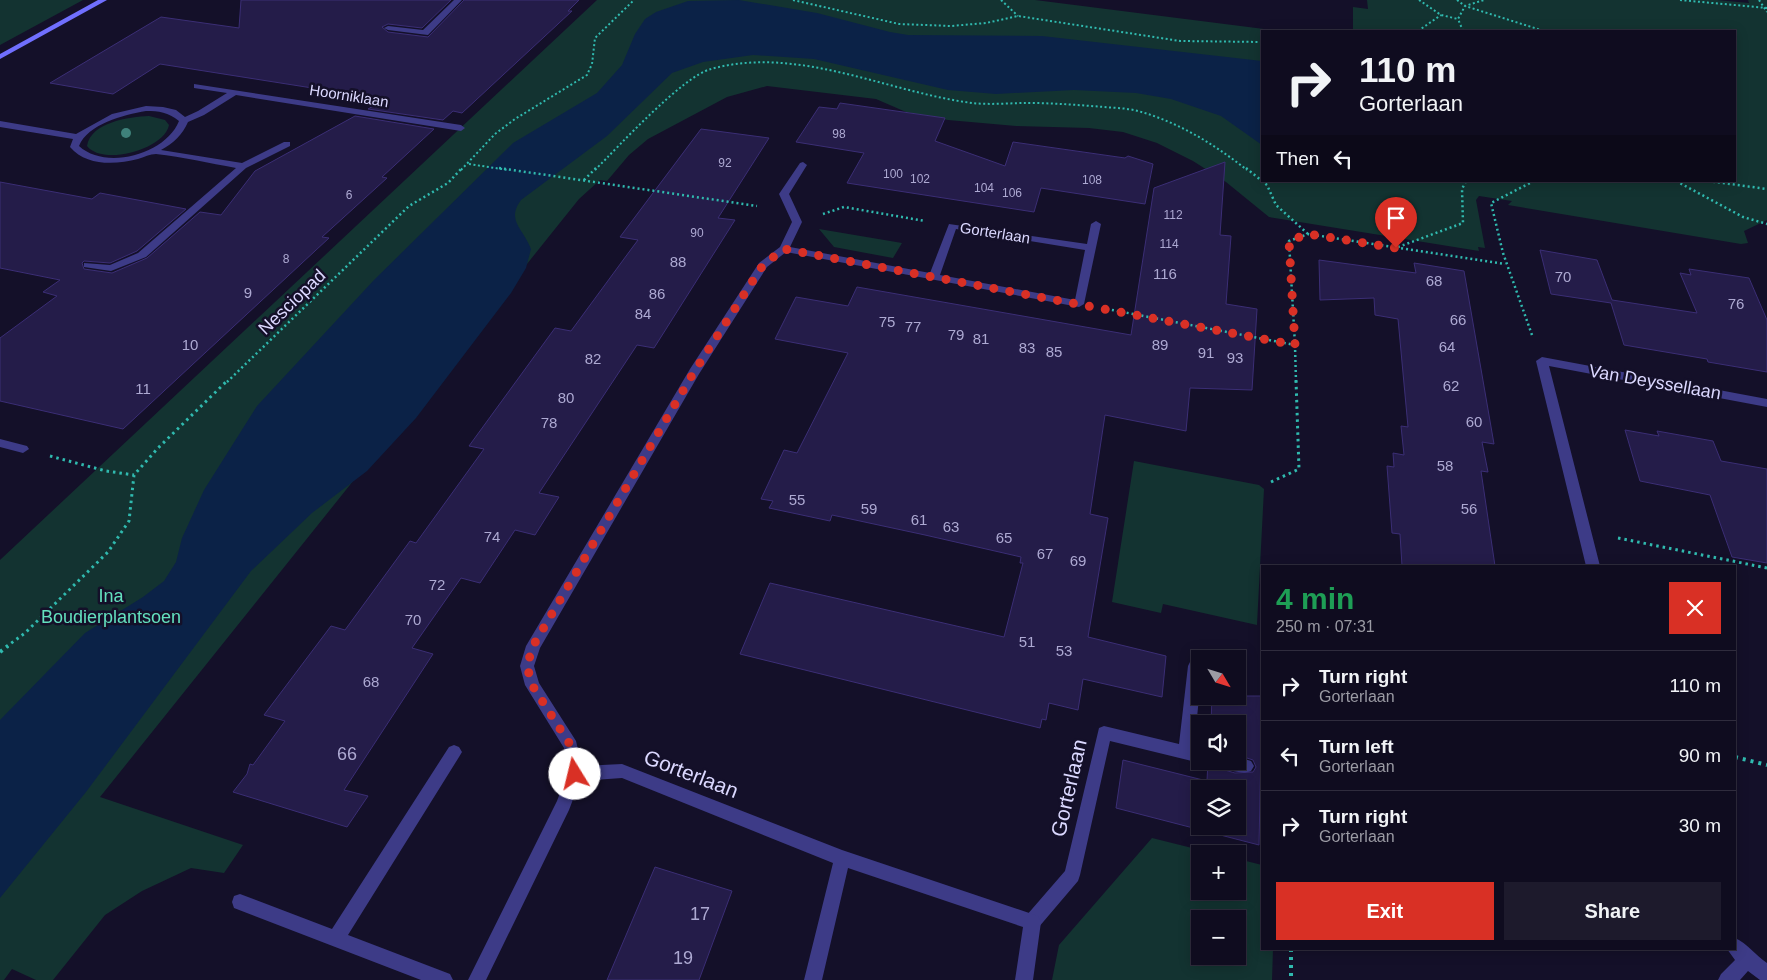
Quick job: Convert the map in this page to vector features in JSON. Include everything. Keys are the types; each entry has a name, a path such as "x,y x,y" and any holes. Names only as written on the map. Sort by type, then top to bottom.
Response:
{"street":[{"path":"0,57 103,0"},
{"path":"388,28 425,33 458,0"},
{"name":"Hoorniklaan","path":"197,86 461,128"},
{"path":"184,120 201,113 233,93"},
{"path":"164,109 177,113 184,120 183,127 177,136 152,151 131,158 91,160 78,154 74,147 78,137 89,127 106,118 133,111 164,109"},
{"path":"0,124 78,137"},
{"path":"88,265 110,268 142,255 243,166 287,144"},
{"path":"152,151 243,166"},
{"path":"477,980 563,805 575,774 571,746 532,685 527,666 533,646 694,372 763,265 784,249 797,222 784,194 803,165"},
{"path":"784,249 1079,304 1096,224"},
{"name":"Gorterlaan","path":"934,277 952,226 1091,248"},
{"path":"1542,361 1593,565"},
{"name":"Van Deyssellaan","path":"1542,361 1767,402"},
{"path":"0,443 23,449"},
{"name":"Gorterlaan","path":"575,774 622,771 842,858 1032,922 1072,875 1104,733 1191,754"},
{"path":"336,938 454,752"},
{"path":"813,980 842,858"},
{"path":"240,902 444,980"},
{"path":"1024,980 1032,922"},
{"path":"1736,948 1747,960 1767,974"},
{"path":"1727,980 1747,960"}],"path":[{"name":"Nesciopad","path":"134,475 158,448 409,206 448,183 496,134 515,119 587,75 592,64 595,38 634,0"},
{"path":"793,0 885,22 932,26 991,23 1018,16 1180,41 1261,42"},
{"path":"1001,0 1018,16"},
{"path":"1419,0 1441,15 1458,19"},
{"path":"1457,0 1466,6 1541,30"},
{"path":"1458,19 1466,6 1484,0"},
{"path":"1680,0 1766,8"},
{"path":"1759,0 1767,12"},
{"path":"1419,30 1441,15"},
{"path":"1458,19 1463,30"},
{"path":"584,180 690,79 710,69 749,62 791,65 847,74 930,96 974,103 1060,103 1136,110 1172,123 1223,151 1261,180"},
{"path":"468,164 766,208 797,222 844,207 952,226"},
{"path":"1263,182 1267,185 1276,205 1308,234"},
{"path":"1396,248 1463,223 1462,189 1466,182"},
{"path":"1532,182 1492,203 1495,230 1505,264 1542,361"},
{"path":"1678,182 1743,218 1767,224"},
{"path":"1715,182 1767,189"},
{"path":"1271,482 1299,469 1289,241 1308,234 1505,264"},
{"path":"1079,304 1295,345"},
{"path":"0,652 25,633 108,552 129,521 134,475 106,471 23,449"},
{"path":"1584,532 1767,568"},
{"path":"1736,758 1767,765"},
{"path":"1290,980 1291,950"}],"green space":[{"path":"0,0 83,0 0,45"},
{"name":"Ina Boudierplantsoen","path":"597,0 1035,0 1272,30 1261,30 1261,182 1736,182 1736,30 1353,30 1353,7 1368,9 1367,0 1717,0 1749,3 1748,0 1767,0 1767,220 1744,231 1748,243 1741,244 1508,205 1512,201 1479,196 1476,200 1485,248 1478,247 1479,251 1269,217 1226,182 1193,161 1157,143 1123,132 1089,128 1016,126 948,120 906,112 876,99 767,86 727,97 648,139 629,155 607,181 600,180 579,199 100,797 243,845 224,873 191,868 142,891 105,915 53,980 36,980 12,969 4,980 0,980 0,560"},
{"path":"149,116 165,120 169,125 165,134 145,148 118,155 105,155 95,152 87,146 90,138 103,126 112,122"},
{"path":"819,229 902,243 893,258 834,247"},
{"path":"1134,461 1259,485 1264,489 1257,625 1163,604 1161,613 1112,602"},
{"path":"1152,838 1191,848 1191,900 1246,900 1246,861 1261,865 1261,950 1273,950 1272,980 1052,980 1059,945"}],"water":[{"path":"739,0 817,13 908,35 1042,36 1261,61 1261,144 1221,116 1171,99 1136,93 1074,90 996,94 948,90 814,59 753,55 703,62 672,73 607,136 521,200 517,207 515,219 531,249 526,268 511,293 416,418 367,471 312,513 251,571 86,792 0,898 0,720 85,633 143,597 164,581 176,562 182,538 204,490 257,406 374,280 513,143 597,93 622,65 635,34 645,19 656,12 688,1"}],"building":[{"path":"241,0 451,0 422,28 388,24 382,27 388,32 428,37 464,0 579,0 568,11 572,11 462,113 453,111 443,120 368,109 382,101 341,94 344,93 160,64 113,94 50,83 161,17 239,28"},
{"path":"840,103 945,118 935,141 1005,166 1013,142 1125,158 1128,156 1153,164 1145,204 1041,188 1034,212 847,183 864,153 796,142 819,107 837,109"},
{"path":"355,116 434,129 382,177 387,178 322,237 329,238 123,429 0,401 0,338 57,296 43,292 60,280 0,268 0,182 92,199 100,193 186,209 137,251 110,263 84,261 82,263 84,269 112,273 147,258 200,212 221,215 255,171"},
{"path":"701,129 769,138 718,218 735,220 654,348 637,345 539,493 559,497 535,535 515,530 480,583 461,578 412,648 433,654 344,790 368,796 347,827 233,792 247,774 250,764 253,765 285,721 264,715 331,626 345,630 410,541 416,543 484,449 469,446 555,328 571,331 638,240 620,237"},
{"path":"1225,162 1220,235 1231,236 1226,304 1257,309 1252,390 1190,388 1186,431 1105,415 1090,514 1108,518 1088,637 1166,656 1162,697 1083,679 1078,710 1049,703 1046,720 1042,719 1040,728 740,654 770,583 1004,637 1023,563 1020,563 1021,557 925,535 832,515 830,521 769,508 773,501 761,499 784,450 797,453 848,353 775,339 796,297 848,306 857,287 1131,335 1154,188"},
{"path":"1540,250 1597,260 1612,300 1697,313 1680,273 1691,275 1689,269 1749,278 1767,320 1767,372 1708,362 1707,359 1624,345 1611,303 1551,294"},
{"path":"1319,260 1416,273 1414,263 1464,271 1494,444 1482,442 1488,472 1481,471 1495,565 1402,565 1400,534 1392,533 1387,466 1394,467 1393,453 1404,455 1401,426 1408,427 1398,319 1375,315 1374,298 1320,300"},
{"path":"1625,430 1659,436 1657,431 1713,441 1721,461 1767,469 1767,563 1732,557 1710,495 1640,481"},
{"path":"1246,696 1261,696 1259,845 1220,835 1246,835 1246,780 1207,780 1208,770 1225,770 1235,773 1253,772 1256,767 1253,760 1246,758 1246,715 1211,715 1212,705 1246,705"},
{"path":"1123,760 1203,780 1191,780 1191,827 1116,808"},
{"path":"655,867 732,891 699,980 607,980"}],"route":[{"path":"575,774 571,746 532,685 527,666 533,646 613,506 694,372 763,265 784,249 1295,345 1289,241 1308,234 1396,248"}]}
